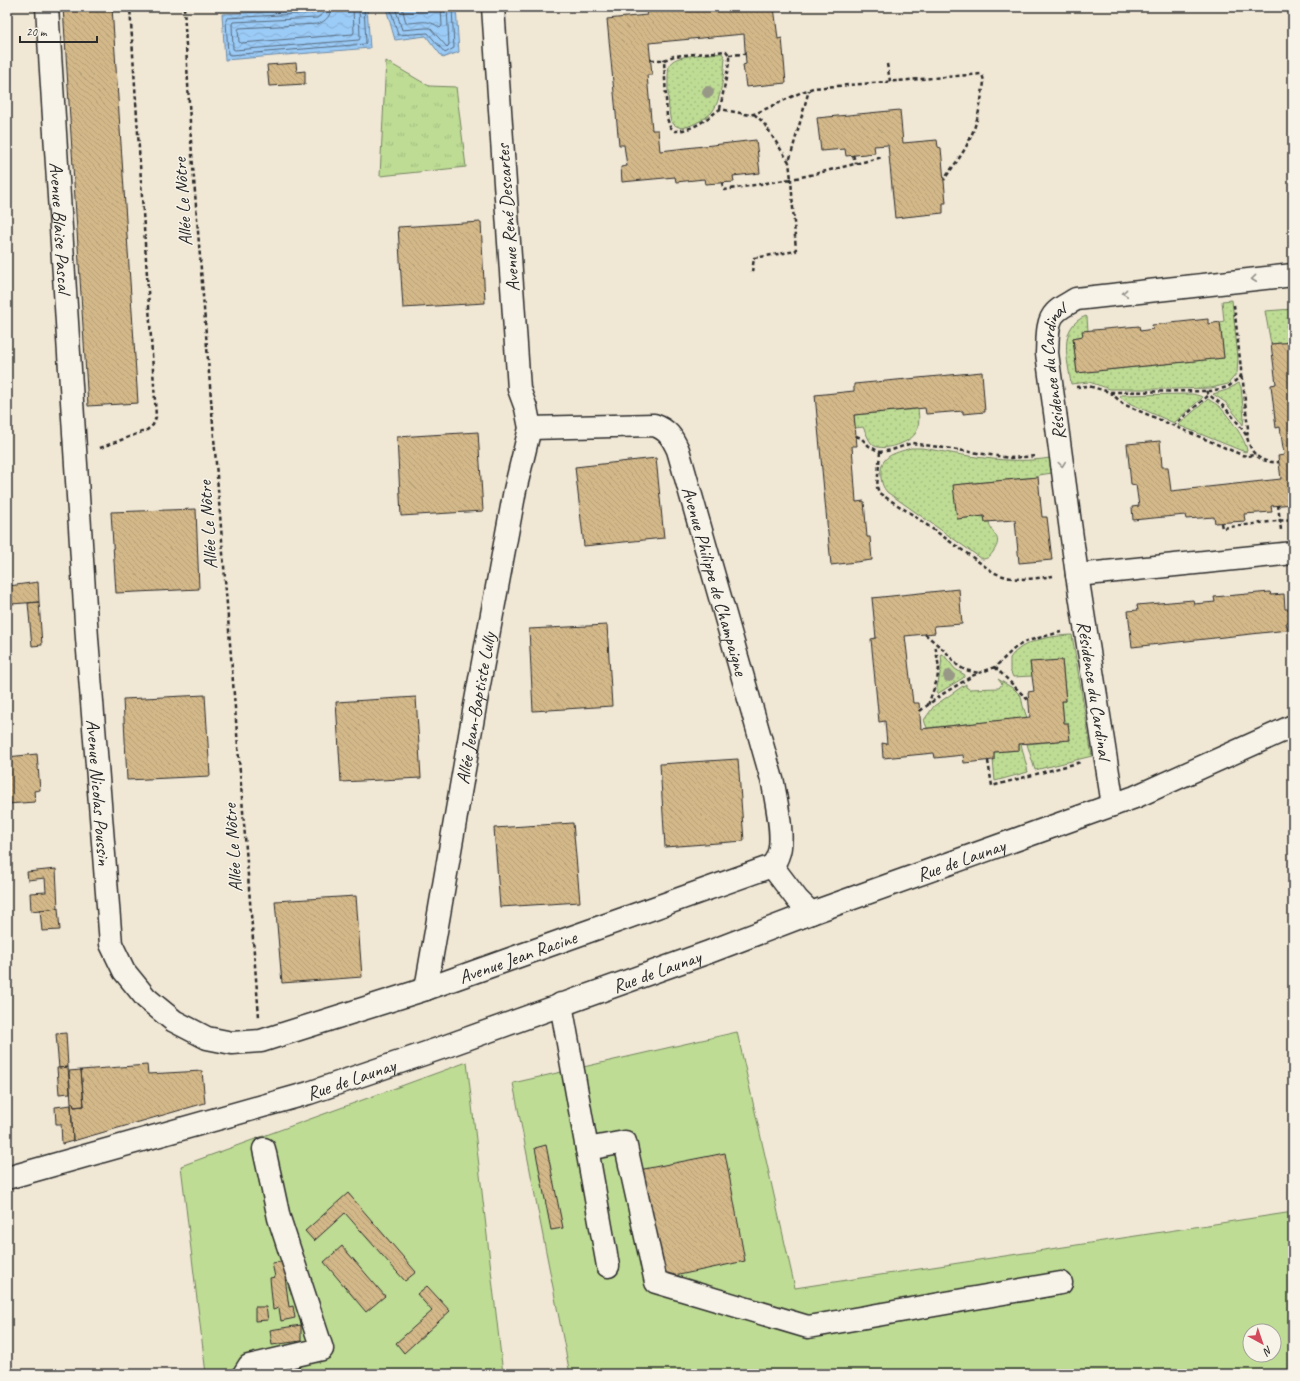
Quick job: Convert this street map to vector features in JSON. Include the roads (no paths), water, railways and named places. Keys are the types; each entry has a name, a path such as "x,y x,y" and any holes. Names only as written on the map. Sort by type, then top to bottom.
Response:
{"street":[{"name":"Avenue Blaise Pascal","path":"47,7 75,448"},
{"name":"Avenue René Descartes","path":"493,7 519,389 526,408 530,428"},
{"name":"Résidence du Cardinal","path":"1113,805 1077,575 1047,353 1050,321 1055,313 1076,299 1293,275"},
{"name":"Avenue Philippe de Champaigne","path":"530,428 654,426 663,429 669,434 675,443 773,783 779,822 780,846 778,856 772,866"},
{"name":"Allée Jean-Baptiste Lully","path":"426,989 475,706 515,490 530,428"},
{"name":"Avenue Nicolas Poussin","path":"75,448 87,638 111,944 124,970 146,998 174,1021 207,1038 232,1043 261,1041"},
{"path":"1077,575 1293,553"},
{"name":"Rue de Launay","path":"7,1178 309,1093 709,952 811,913 1135,797 1293,726"},
{"path":"772,866 797,899 811,913"},
{"name":"Avenue Jean Racine","path":"261,1041 426,989 772,866"},
{"path":"562,1004 608,1266"},
{"path":"587,1149 625,1142 656,1282 808,1327 1061,1283"},
{"path":"244,1374 249,1366 322,1349 279,1218 264,1149"}],"water":[{"path":"367,7 370,48 225,60 222,14"},
{"path":"456,7 459,52 443,58 426,36 395,40 386,8"}]}
